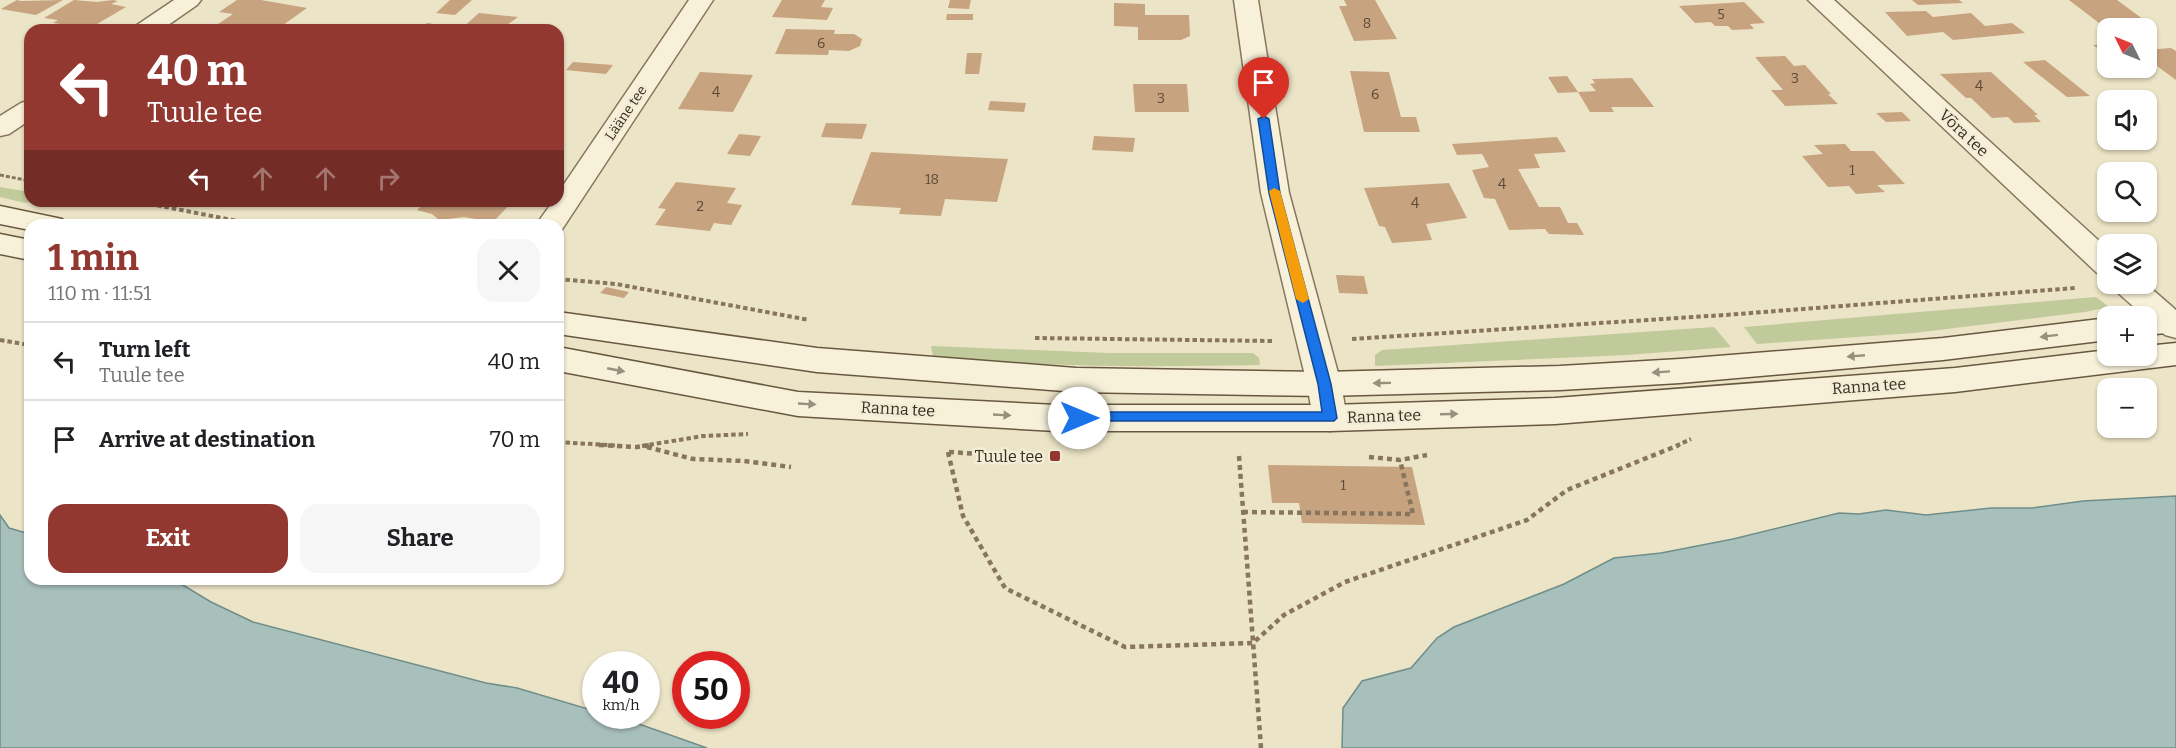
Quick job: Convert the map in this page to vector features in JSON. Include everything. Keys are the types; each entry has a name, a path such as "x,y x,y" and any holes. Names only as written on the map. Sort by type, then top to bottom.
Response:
{"main road":[{"path":"154,24 189,0"},
{"name":"Lääne tee","path":"564,206 701,0"},
{"path":"1246,0 1275,193 1324,384 1329,418"},
{"name":"Võra tee","path":"1820,0 2097,256"},
{"path":"0,128 24,112"},
{"path":"0,215 24,220"},
{"path":"0,244 24,249"},
{"path":"2137,294 2167,323"},
{"name":"Ranna tee","path":"564,324 817,360 1076,381 1324,384 1560,378 1680,370 1943,349 2097,330"},
{"name":"Ranna tee","path":"564,360 798,404 1056,418 1329,418 1555,411 1955,380 2176,354"}],"path":[{"path":"0,175 24,180"},
{"path":"166,207 227,219"},
{"path":"0,340 24,344"},
{"path":"643,446 703,436 750,434"},
{"path":"948,452 963,516 1005,588 1125,647 1253,643 1284,615 1346,582 1527,520 1567,490 1695,437"},
{"path":"564,442 643,446 693,459 744,461 791,467"},
{"path":"1238,450 1261,748"},
{"path":"1243,512 1413,514 1400,460"}],"green space":[{"path":"0,187 24,191 24,203 0,197"},
{"path":"2096,297 2108,306 2097,306 2097,310 2085,312 1914,333 1757,344 1744,327"},
{"path":"1714,327 1731,347 1627,355 1375,366 1375,355 1382,350"},
{"path":"931,346 1109,353 1253,353 1259,358 1260,365 1137,366 1015,363 933,356"}],"water":[{"path":"2176,496 2176,748 1342,748 1343,708 1362,681 1411,668 1437,638 1454,627 1564,584 1614,558 1661,553 1733,539 1839,513 1859,514 1886,510 1926,515 1991,508 2032,508 2083,501"},
{"path":"0,515 9,528 24,532 24,585 183,585 211,602 253,622 486,683 517,688 582,707 582,729 653,729 707,748 0,748"}],"building":[{"path":"17,0 63,0 36,15 1,9"},
{"path":"74,0 97,2 113,0 118,1 111,4 126,7 97,24 60,24 53,23 58,20 44,18"},
{"path":"237,0 261,0 307,8 284,24 218,24 233,14 219,12"},
{"path":"450,0 472,0 455,15 436,13"},
{"path":"782,0 825,0 821,7 833,8 827,20 772,17"},
{"path":"950,0 971,0 969,9 948,8"},
{"path":"1344,0 1375,0 1397,39 1354,41 1339,6 1347,6"},
{"path":"1912,0 1959,0 1963,3 1918,5"},
{"path":"2069,0 2117,0 2141,18 2097,18 2097,21"},
{"path":"1744,2 1765,23 1750,24 1754,29 1732,30 1728,26 1715,26 1711,22 1695,23 1679,6"},
{"path":"1114,3 1145,4 1145,15 1189,15 1190,36 1181,40 1138,40 1138,27 1114,26"},
{"path":"1926,11 1933,17 1971,13 1985,26 2012,23 2025,33 1953,40 1943,32 1907,36 1885,12"},
{"path":"479,13 518,17 508,24 467,24"},
{"path":"947,14 973,14 973,20 946,20"},
{"path":"786,29 835,30 834,34 854,34 862,39 860,46 849,51 829,50 828,55 775,54"},
{"path":"2171,48 2176,51 2176,80 2157,66 2157,49"},
{"path":"967,53 982,53 979,74 965,74"},
{"path":"1785,56 1794,66 1805,65 1838,104 1785,106 1771,90 1783,90 1755,57"},
{"path":"2045,60 2090,96 2067,97 2023,62"},
{"path":"573,62 613,65 606,74 566,70"},
{"path":"1350,71 1389,72 1401,117 1416,117 1420,132 1364,132"},
{"path":"700,72 753,75 733,112 678,109"},
{"path":"1991,72 2038,115 2034,115 2041,122 2014,123 2008,117 1992,118 1940,74"},
{"path":"1567,76 1578,92 1558,93 1548,77"},
{"path":"1632,78 1654,107 1611,107 1614,112 1590,112 1578,92 1596,91 1590,84 1595,83 1592,79"},
{"path":"1133,84 1187,84 1189,112 1135,112"},
{"path":"990,101 1026,103 1024,112 988,110"},
{"path":"1902,112 1911,121 1886,122 1876,113"},
{"path":"826,123 867,124 862,139 821,137"},
{"path":"739,134 761,136 750,156 727,154"},
{"path":"1094,136 1135,138 1133,152 1092,150"},
{"path":"1557,137 1566,152 1534,154 1540,168 1518,169 1539,207 1560,207 1568,223 1577,223 1584,235 1549,234 1545,229 1509,230 1495,199 1484,198 1472,170 1489,167 1482,154 1457,155 1452,144"},
{"path":"1845,144 1851,151 1874,151 1905,184 1877,185 1885,192 1856,194 1849,186 1828,187 1802,156 1823,154 1814,145"},
{"path":"871,152 1008,159 997,202 945,199 941,216 899,214 901,208 851,205"},
{"path":"676,182 736,188 727,203 742,205 731,225 714,223 710,231 655,225 666,209 658,208"},
{"path":"1449,183 1467,218 1426,224 1432,240 1392,243 1385,227 1379,226 1364,188"},
{"path":"420,207 507,207 496,219 464,217 438,219 432,214 417,210"},
{"path":"1336,275 1364,276 1368,294 1339,293"},
{"path":"606,287 629,292 624,298 600,293"},
{"path":"1268,465 1412,467 1425,525 1302,523 1299,503 1272,503"}],"slow traffic":[{"path":"1274,191 1303,299"}],"place":[{"name":"Tuule tee","path":"1055,456"}],"route":[{"path":"1079,418 1329,418 1324,384 1275,193 1264,119"}]}
